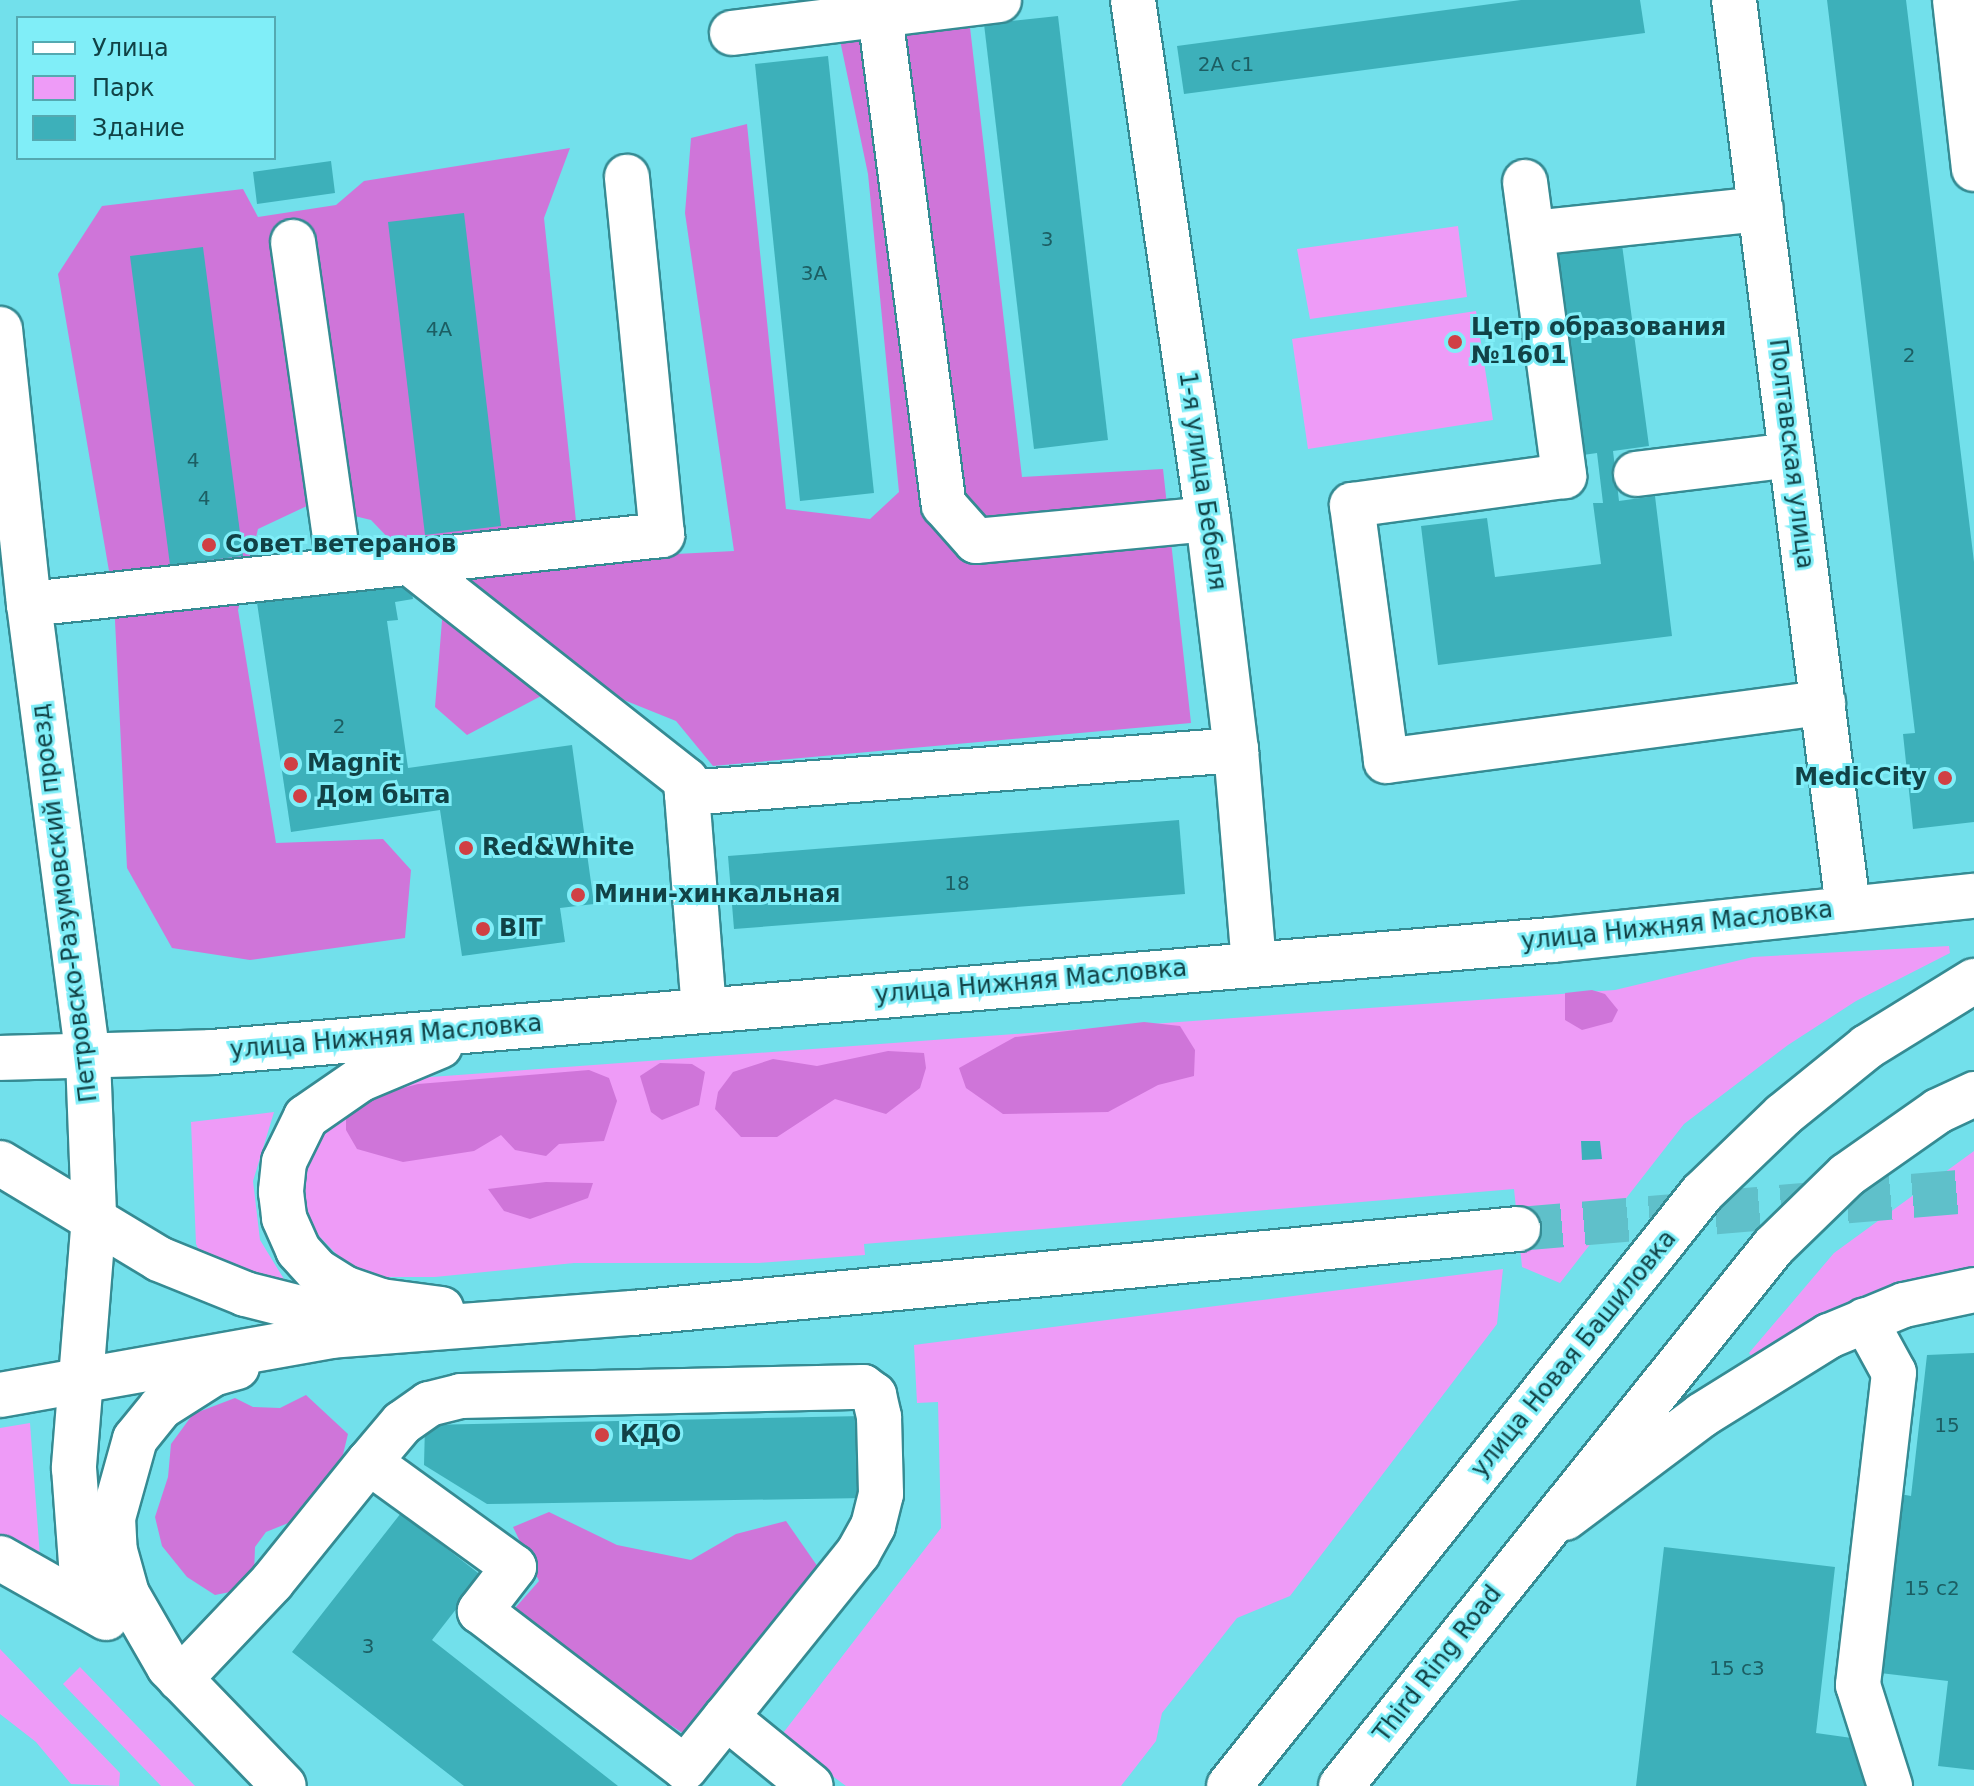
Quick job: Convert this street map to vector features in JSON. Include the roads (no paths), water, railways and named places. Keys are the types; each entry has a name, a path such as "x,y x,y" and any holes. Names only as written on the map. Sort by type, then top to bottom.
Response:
{"street":[{"path":"732,33 999,0"},
{"name":"1-я улица Бебеля","path":"1133,0 1208,519 1236,750 1254,964"},
{"name":"Полтавская улица","path":"1734,0 1848,908"},
{"path":"1955,0 1974,169"},
{"path":"880,15 944,505 976,541 1208,519"},
{"path":"29,604 339,567 662,535 627,177"},
{"path":"1525,182 1564,476 1352,505 1386,761 1823,703"},
{"path":"1532,233 1761,209"},
{"path":"293,242 339,567"},
{"name":"Петровско-Разумовский проезд","path":"0,329 29,604 88,1058 94,1217 74,1444 82,1577 104,1616"},
{"path":"1636,474 1791,455"},
{"path":"409,562 686,780 704,1010"},
{"path":"687,793 1236,750"},
{"name":"улица Нижняя Масловка","path":"0,1058 88,1058 704,1010 1567,939 1974,896"},
{"name":"улица Новая Башиловка","path":"1229,1786 1702,1193 1783,1115 1867,1047 1974,981"},
{"path":"483,1028 361,1079 306,1117 284,1162 284,1218 298,1250 317,1271 344,1288 381,1301 522,1320"},
{"path":"1535,1542 1774,1246 1847,1175 1938,1111 1974,1094"},
{"path":"0,1163 94,1217 121,1238 202,1278 282,1305 391,1330"},
{"path":"0,1395 331,1336 1518,1229"},
{"path":"1535,1542 1702,1415 1762,1375 1865,1320 1974,1290"},
{"path":"1865,1320 1894,1373 1858,1685 1890,1786"},
{"path":"175,1673 127,1594 115,1551 113,1518 135,1439 161,1407 213,1374 331,1336"},
{"path":"175,1673 272,1582 369,1462 402,1423 429,1404 461,1396 863,1387 874,1395 879,1417 881,1494 873,1526 858,1553 685,1768 480,1611 514,1567 369,1462"},
{"name":"Third Ring Road","path":"1341,1786 1535,1542"},
{"path":"0,1558 104,1616 175,1673 284,1786"},
{"path":"726,1717 811,1786"}],"tunnel":[{"path":"1518,1229 1974,1191"}],"place":[{"name":"Цетр образования №1601","path":"1455,342"},
{"name":"Совет ветеранов","path":"209,545"},
{"name":"Magnit","path":"291,764"},
{"name":"MedicCity","path":"1945,778"},
{"name":"Дом быта","path":"300,796"},
{"name":"Red&White","path":"466,848"},
{"name":"Мини-хинкальная","path":"578,895"},
{"name":"BIT","path":"483,929"},
{"name":"КДО","path":"602,1435"}]}
